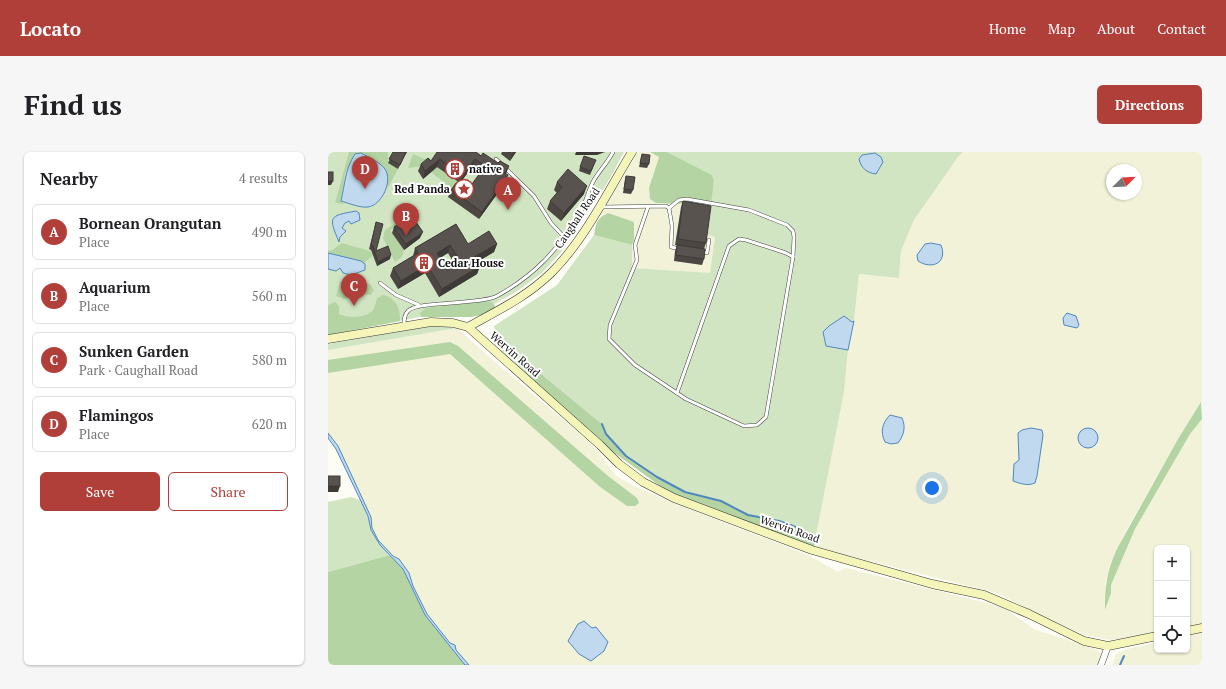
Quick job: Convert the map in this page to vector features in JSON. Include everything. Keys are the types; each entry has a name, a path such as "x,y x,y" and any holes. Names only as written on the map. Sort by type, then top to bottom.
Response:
{"street":[{"name":"Caughall Road","path":"468,327 522,296 552,272 576,243 632,152"},
{"path":"328,339 431,322 452,323 468,327"},
{"name":"Wervin Road","path":"468,327 600,445 619,464 643,482 674,498 812,550 932,584 984,595 1029,614 1084,641 1108,646 1154,637"},
{"path":"1190,630 1202,628"},
{"path":"1101,665 1108,646"}],"lane":[{"path":"380,283 396,295 409,302 420,305 447,304 495,297 543,263 564,237 583,208 594,180 613,152"},
{"path":"496,159 534,196 551,223 564,237"},
{"path":"598,207 648,207 669,208 679,200 703,202 749,210 787,225 793,231 794,257 766,417 763,422 757,426 744,426 677,393 635,365 609,339 610,325 637,260 635,245 648,207"},
{"path":"669,208 672,226 671,247 687,250"},
{"path":"677,393 729,246 739,239 746,240 786,252 794,257"},
{"path":"694,251 707,253 709,240"},
{"path":"404,327 404,317 408,310 420,305"}],"green space":[{"path":"328,152 624,152 606,185 563,250 542,273 516,292 471,317 425,316 328,335"},
{"path":"349,152 388,152 388,163 398,169 389,186 386,187 387,175 377,164 365,156 355,154 345,174 341,201 345,204 335,203"},
{"path":"638,152 650,152 659,157 652,177 656,203 711,205 709,211 715,237 710,274 632,268 632,245 634,240 608,213 600,216"},
{"path":"650,152 667,152 712,175 714,180 711,205 656,203 650,199 649,188 659,157"},
{"path":"667,152 963,152 914,220 901,251 899,278 859,274 854,321 852,322 844,316 823,332 826,346 848,350 844,392 815,541 801,529 779,521 748,515 721,501 685,492 657,477 626,456 606,434 602,424 495,336 494,326 557,285 594,235 632,245 632,268 710,273 715,237 706,234 714,180 712,175"},
{"path":"963,152 1202,152 1202,402 1178,439 1127,529 1110,563 1105,585 1111,593 1111,585 1135,529 1190,434 1202,419 1202,626 1190,628 1190,545 1154,545 1154,633 1109,640 1085,635 1040,615 997,593 814,547 844,392 848,350 853,331 859,274 899,278 901,251 914,220"},
{"path":"413,154 425,159 435,158 432,163 459,182 452,192 451,188 431,172 430,165 408,168"},
{"path":"608,213 634,222 634,240 632,245 594,235 595,227 598,221 601,217"},
{"path":"406,216 409,221 390,230 404,250 402,257 395,262 383,238 385,230"},
{"path":"342,243 370,251 373,255 364,263 328,253 328,250 331,251"},
{"path":"340,282 370,284 374,290 371,295 356,294 344,299 336,296"},
{"path":"383,295 391,298 396,304 400,321 328,335 328,305 335,302 339,306 339,314 356,317 370,313 375,306 377,298"},
{"path":"487,301 492,302 495,308 482,315 471,317 421,317 420,313 426,308"},
{"path":"432,326 457,328 328,350 328,344"},
{"path":"457,328 504,370 578,432 597,450 616,476 634,486 671,502 808,555 838,572 846,568 1006,609 1034,629 1095,649 1102,653 1098,665 469,665 427,614 413,586 409,573 399,559 393,556 378,540 372,528 371,517 338,446 328,433 328,350"},
{"path":"495,336 602,424 606,434 626,456 657,477 685,492 721,501 748,515 779,521 801,529 815,541 814,547 678,499 605,446 495,344"},
{"path":"450,342 458,346 608,476 637,498 639,503 635,506 627,506 599,486 450,354 328,373 328,360"},
{"path":"1201,402 1202,419 1190,434 1135,529 1111,585 1111,593 1105,610 1107,577 1114,555 1178,439"},
{"path":"351,497 360,500 368,516 371,530 380,545 390,555 328,572 328,502"},
{"path":"390,555 403,569 425,615 465,665 328,665 328,572"},
{"path":"1202,632 1202,665 1112,665 1116,654 1127,649 1154,643 1154,653 1190,653 1190,634"}],"water":[{"path":"361,153 380,164 385,169 388,180 382,197 378,202 368,207 341,201 349,165 355,154"},
{"path":"875,153 881,157 883,162 876,174 865,170 859,159 862,155"},
{"path":"356,211 359,213 360,220 351,224 349,221 345,223 342,228 346,231 340,237 339,242 333,227 333,219 340,214"},
{"path":"931,243 941,245 943,251 942,256 937,263 933,265 923,264 918,261 917,255 925,244"},
{"path":"328,253 361,261 365,264 365,270 351,275 343,273 340,268 336,271 328,269"},
{"path":"1067,313 1076,316 1079,325 1077,328 1064,325 1063,318"},
{"path":"844,316 852,322 854,321 848,350 826,346 823,332"},
{"path":"890,415 902,418 903,421 904,431 898,443 891,444 885,442 883,438 882,431 885,421"},
{"path":"1031,428 1042,430 1043,435 1035,483 1024,484 1013,481 1014,464 1019,460 1018,433 1022,430"},
{"path":"1088,428 1095,431 1098,438 1095,445 1088,448 1081,445 1078,438 1081,431"},
{"path":"328,433 338,446 371,517 372,528 378,540 393,556 399,559 409,573 413,586 427,614 450,643 455,645 456,650 469,665 465,665 425,615 403,569 380,545 371,530 368,516 336,449 328,438"},
{"path":"584,621 592,628 596,627 608,642 604,651 591,661 579,654 568,641 578,624"}],"building":[{"path":"393,152 406,152 400,165 389,159"},
{"path":"437,152 476,152 481,156 483,153 498,163 500,161 509,166 504,173 508,175 482,212 451,190 456,183 467,191 485,166 475,159 463,176 440,159 425,171 421,164 428,158 431,161"},
{"path":"642,154 650,155 649,164 640,163"},
{"path":"584,156 596,160 591,171 580,167"},
{"path":"568,169 587,186 564,213 550,201 562,187 557,182"},
{"path":"328,172 333,172 333,181 328,181"},
{"path":"626,176 635,177 633,190 624,189"},
{"path":"683,201 711,206 706,243 678,239"},
{"path":"411,215 423,232 406,244 394,227"},
{"path":"376,222 383,224 376,251 388,246 391,255 378,262 373,246 371,245"},
{"name":"Cedar House","path":"456,224 468,244 489,231 497,244 474,257 480,266 442,289 427,265 401,281 393,268 418,253 415,248","holes":["450,245 461,262 447,270 437,253"]},
{"path":"677,245 705,249 704,259 676,255"},
{"path":"328,476 340,476 340,486 328,486"}],"waterway":[{"path":"602,424 606,434 626,456 657,477 685,492 721,501 748,515 779,521 801,529 815,541"},
{"path":"1120,665 1124,656"}],"place":[{"name":"native","path":"455,169"},
{"name":"Flamingos","path":"365,189"},
{"name":"Red Panda","path":"464,189"},
{"name":"Bornean Orangutan","path":"508,210"},
{"name":"Aquarium","path":"406,236"},
{"name":"Cedar House","path":"424,263"},
{"name":"Sunken Garden","path":"354,306"}]}
